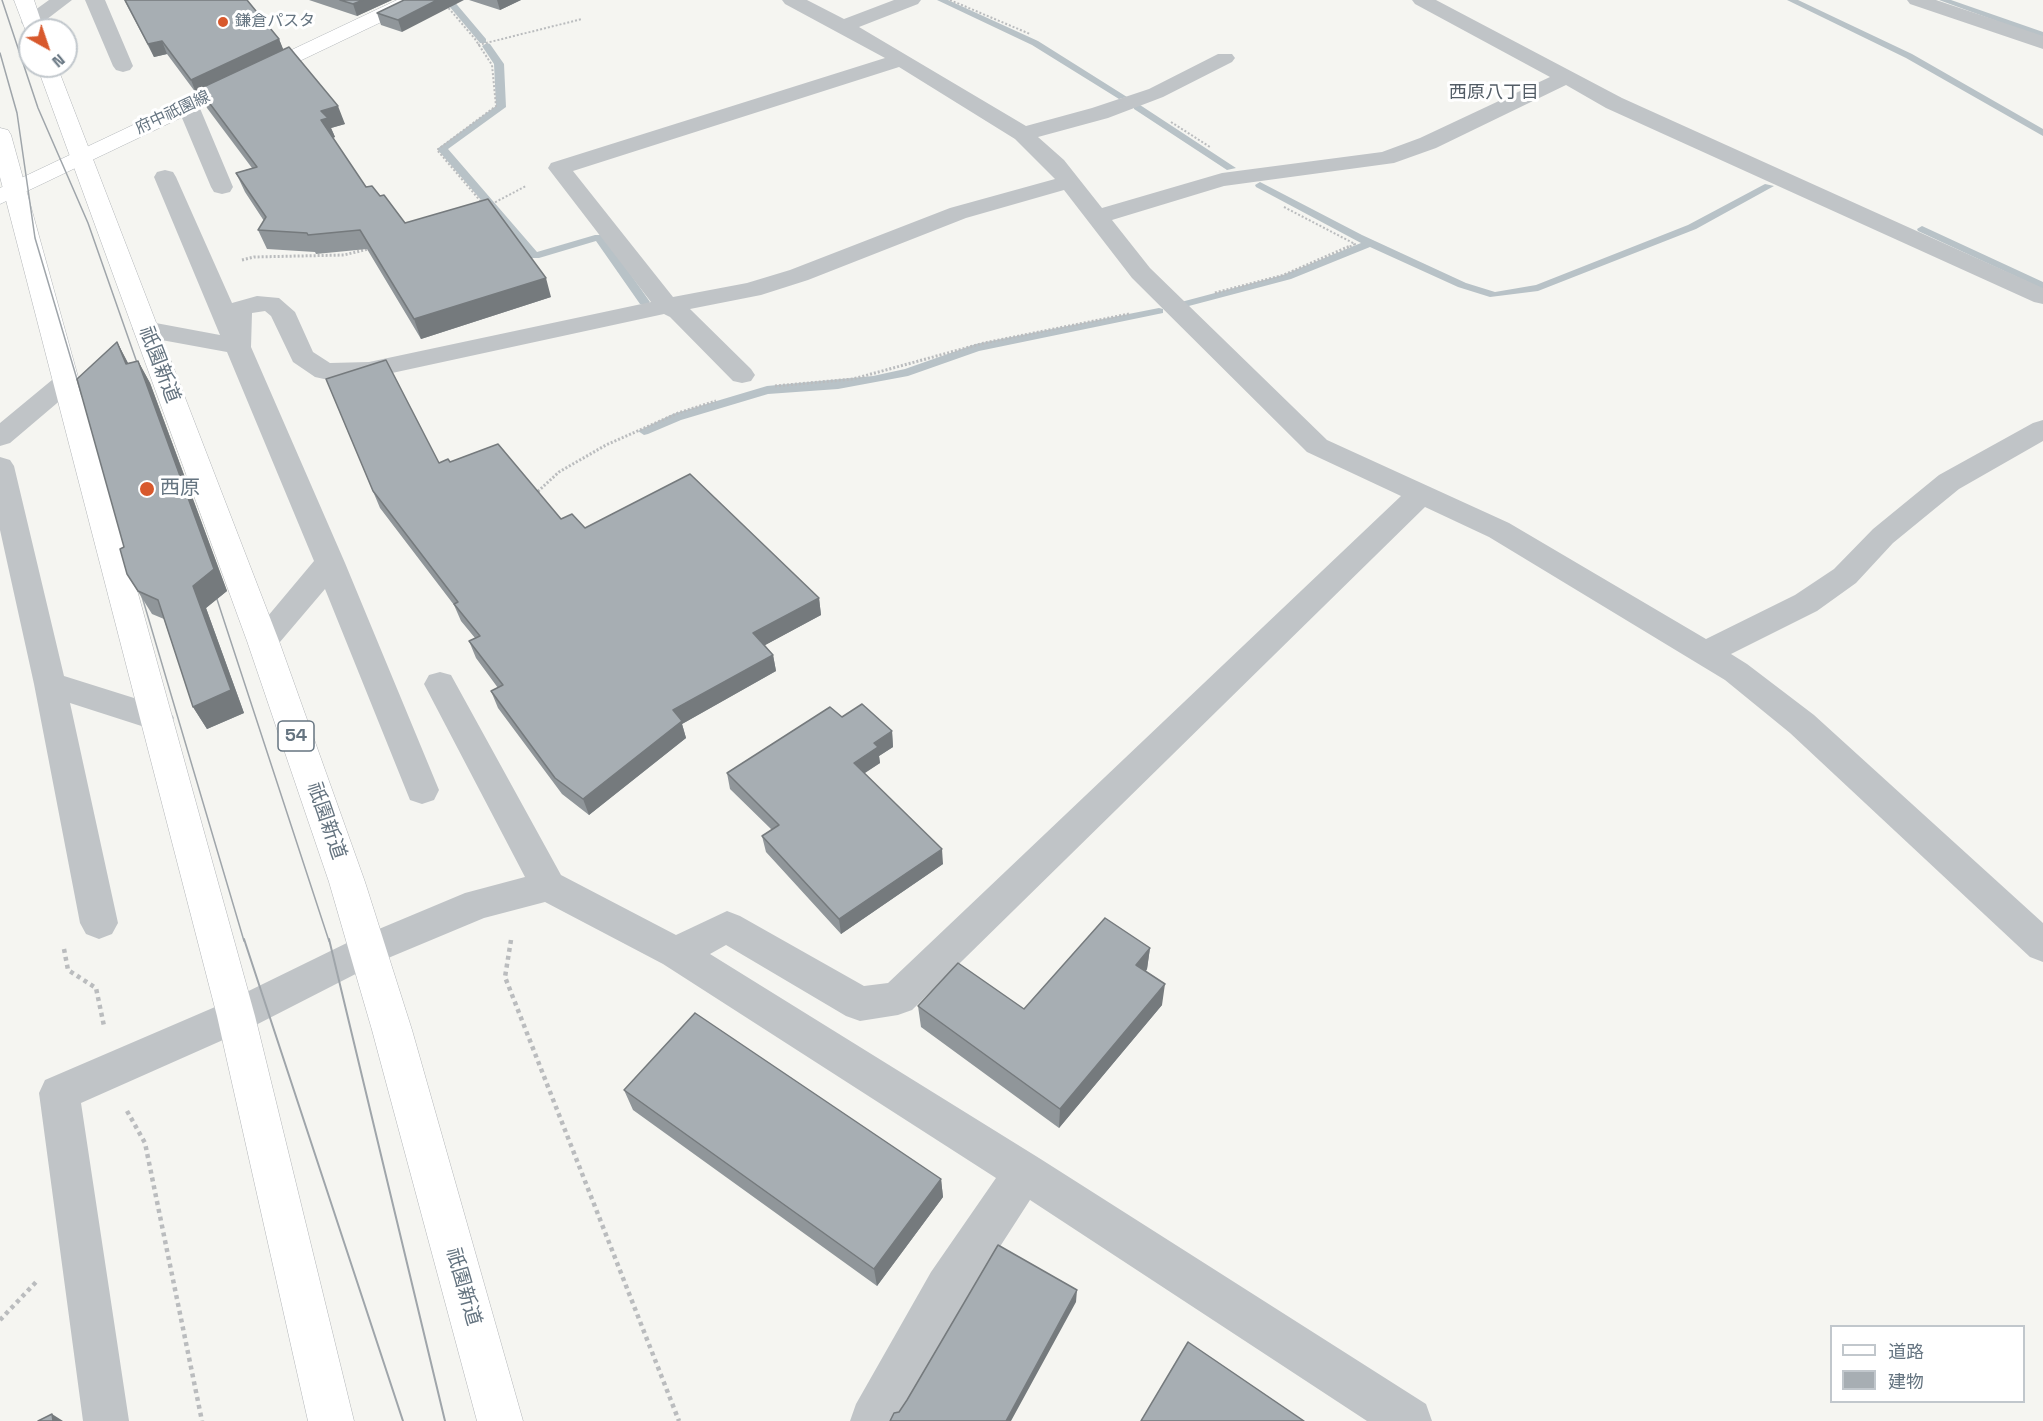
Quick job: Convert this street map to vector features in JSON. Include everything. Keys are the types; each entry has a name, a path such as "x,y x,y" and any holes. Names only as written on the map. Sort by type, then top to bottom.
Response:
{"main road":[{"path":"24,0 30,18"},
{"name":"府中祇園線","path":"8,193 412,0"},
{"name":"祇園新道","path":"52,78 263,641 347,882 500,1421"},
{"path":"0,135 8,193 67,381 236,1016 331,1421"}],"street":[{"path":"42,18 62,0"},
{"path":"95,0 123,66"},
{"path":"792,0 901,60 1023,134 1056,165 1141,273 1317,446 1499,530 1736,672 1802,724 2043,946"},
{"path":"842,27 911,0"},
{"path":"1422,0 1614,103 2043,297"},
{"path":"1917,0 2043,43"},
{"path":"1023,134 1156,93 1225,58"},
{"path":"742,375 679,312 667,306 559,168 901,60"},
{"path":"1097,217 1222,180 1386,158 1428,143 1567,77"},
{"path":"188,106 222,188"},
{"path":"165,177 330,563 422,790"},
{"path":"238,346 240,309 270,303 282,312 302,356 324,370 369,370 752,290 799,275 958,213 1068,182"},
{"path":"145,329 238,346"},
{"path":"0,437 67,381"},
{"path":"1705,653 1806,603 1845,576 1883,536 1949,482 2043,429"},
{"path":"0,466 50,684 99,923"},
{"path":"676,953 727,927 860,1004 898,998 1421,494"},
{"path":"263,641 330,563"},
{"path":"50,684 157,718"},
{"path":"440,684 548,886 676,953 1024,1172 1409,1421"},
{"path":"106,1421 59,1094 236,1016 368,950 478,904 548,886"},
{"path":"873,1421 947,1288 1024,1172"}],"path":[{"path":"442,0 492,65 496,106 436,150 486,207 559,168"},
{"path":"950,0 1030,34"},
{"path":"478,45 582,20"},
{"path":"767,387 853,379 984,343 1173,304 1284,275 1355,244 1288,209 1164,118"},
{"path":"238,261 254,257 344,255 379,246"},
{"path":"534,494 559,472 606,445 678,413 717,400"},
{"path":"512,930 505,977 679,1421"},
{"path":"125,1109 145,1143 202,1421"}],"building":[{"path":"125,0 247,0 279,39 191,80 162,41 148,44"},
{"path":"340,0 363,0 353,4"},
{"path":"404,0 437,0 398,20 377,13"},
{"path":"289,47 338,106 321,111 328,118 321,120 366,187 372,186 380,196 384,195 405,223 488,199 546,278 414,319 360,230 308,235 307,233 258,230 266,217 236,173 257,167 199,89"},
{"path":"117,342 126,364 138,361 214,569 193,586 231,690 193,707 158,600 138,591 127,574 120,549 124,547 77,379"},
{"path":"386,360 439,463 448,459 450,462 498,444 561,519 572,514 585,528 690,474 819,598 753,633 773,655 673,710 682,721 583,799 555,778 491,691 503,685 469,641 480,636 454,604 458,602 373,491 326,379"},
{"path":"862,704 892,731 874,743 878,747 854,763 942,849 839,919 762,836 779,825 727,773 830,707 842,717"},
{"path":"1105,918 1150,948 1136,965 1165,984 1060,1109 918,1006 958,963 1024,1009"},
{"path":"695,1013 941,1179 874,1269 624,1090"},
{"path":"998,1245 1077,1290 1006,1421 890,1421 894,1413 899,1412 907,1400"},
{"path":"1188,1342 1304,1421 1141,1421"},
{"path":"52,1414 53,1421 38,1421"}],"waterway":[{"path":"448,0 483,41"},
{"path":"941,0 1035,43 1122,97"},
{"path":"1791,0 1909,56 2043,133"},
{"path":"1943,0 2043,35"},
{"path":"487,46 499,64 501,107 442,149 489,203"},
{"path":"1137,107 1231,168"},
{"path":"1260,185 1358,237 1462,285 1494,295 1538,288 1692,227 1769,186"},
{"path":"493,207 535,256 599,237 644,302"},
{"path":"1922,229 2043,286"},
{"path":"1185,304 1287,277 1370,243"},
{"path":"644,431 677,417 767,390 873,380 908,372 976,348 1159,311"}],"tram line":[{"path":"2,0 38,108 88,223 142,377"},
{"path":"0,53 17,113 35,238 82,396"},
{"path":"138,583 244,941"},
{"path":"212,584 329,941"},
{"path":"244,939 403,1421"},
{"path":"329,939 445,1421"}],"place":[{"name":"鎌倉パスタ","path":"223,22"},
{"name":"西原","path":"147,489"}],"district":[{"name":"西原八丁目","path":"1494,93"}]}
